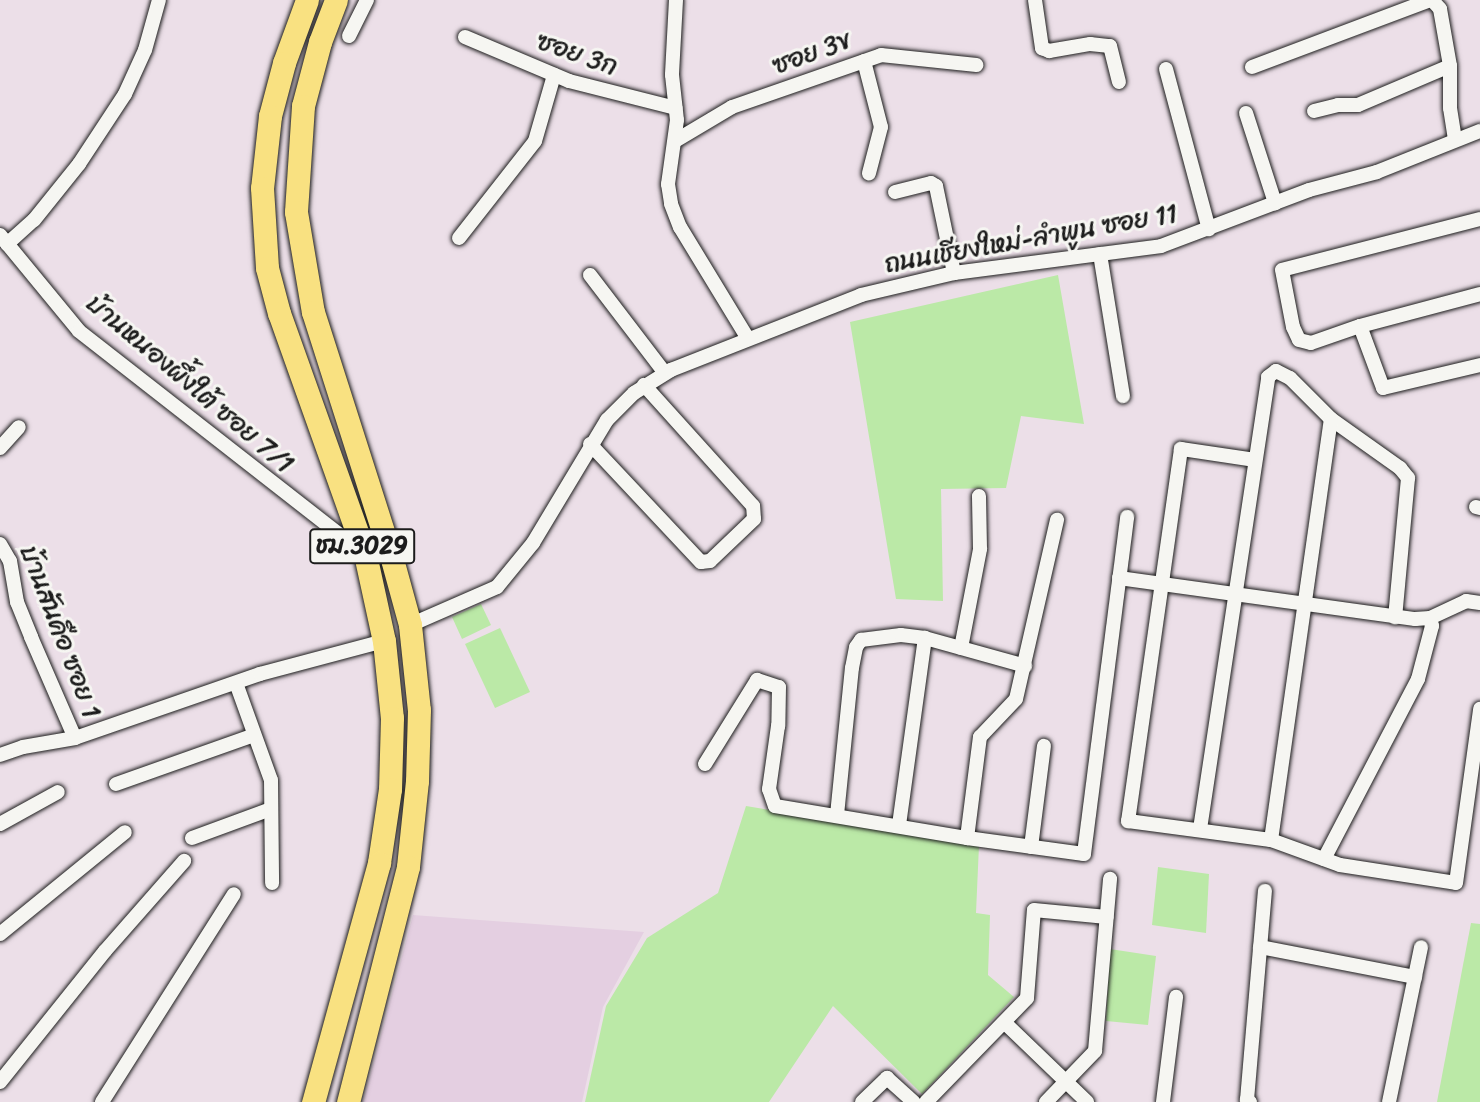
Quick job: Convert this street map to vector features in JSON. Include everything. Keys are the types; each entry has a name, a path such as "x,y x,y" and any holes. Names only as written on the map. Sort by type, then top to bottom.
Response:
{"main road":[{"name":"ชม.3029","path":"307,0 284,62 270,116 262,188 267,268 279,313 365,554 384,641 392,718 390,789 379,863 313,1102"},
{"name":"ชม.3029","path":"336,0 320,41 303,106 296,212 313,312 393,559 410,625 419,710 417,782 408,867 348,1102"}],"street":[{"path":"4,239 34,220 71,173 125,94 145,50 159,0"},
{"path":"349,36 368,0"},
{"path":"676,0 672,75 676,108 675,141 668,184 671,204 680,227 747,337"},
{"path":"1035,0 1042,48 1049,51 1090,44 1110,46 1119,82"},
{"path":"1252,67 1431,0 1440,9 1450,66 1450,108 1455,140"},
{"name":"ซอย 3ก","path":"465,37 554,75 676,108"},
{"name":"ซอย 3ข","path":"675,141 732,107 881,55 976,65"},
{"path":"864,61 882,135 869,173"},
{"path":"1314,111 1338,105 1358,105 1450,66"},
{"path":"1166,69 1209,229"},
{"path":"459,238 534,141 554,75"},
{"path":"1246,113 1275,203"},
{"name":"ถนนเชียงใหม่-ลำพูน ซอย 11","path":"410,625 497,587 533,543 590,444 607,421 644,385 664,373 747,337 861,295 954,273 1161,246 1275,203 1377,172 1480,131"},
{"path":"895,192 931,183 936,186 954,273"},
{"path":"1480,219 1282,270 1293,327 1299,340 1311,343 1360,326 1480,294"},
{"name":"บ้านหนองผึ้งใต้ ซอย 7/1","path":"4,239 79,331 365,554"},
{"path":"1100,254 1123,397"},
{"path":"590,275 664,373"},
{"path":"1360,326 1383,388 1480,365"},
{"path":"1200,829 1268,377 1276,371 1290,378 1332,419 1400,468 1408,478 1395,617"},
{"path":"590,444 701,562 710,561 754,519 753,506 644,385"},
{"path":"1271,840 1332,419"},
{"path":"0,448 19,427"},
{"path":"1255,460 1181,449 1128,821 1271,840 1340,865 1457,883 1480,709"},
{"path":"961,648 980,549 979,496"},
{"path":"705,764 757,680 779,687 778,726 769,789 771,801 775,806 967,838 1084,854 1126,517"},
{"path":"967,838 981,737 1016,699 1058,520"},
{"name":"บ้านสันคือ ซอย 1","path":"0,544 10,561 22,614 75,738"},
{"path":"1119,578 1395,617 1430,618 1466,601 1480,603"},
{"path":"1324,859 1418,679 1432,626 1430,618"},
{"path":"837,815 856,647 861,640 901,635 925,638 1025,666"},
{"path":"899,825 925,638"},
{"path":"0,755 23,747 75,738 236,683 384,641"},
{"path":"236,683 271,780 272,883"},
{"path":"116,784 254,735"},
{"path":"1031,847 1044,746"},
{"path":"0,824 58,792"},
{"path":"192,838 271,809"},
{"path":"0,934 125,832"},
{"path":"0,1082 104,951 184,861"},
{"path":"1046,1102 1095,1051 1110,879"},
{"path":"1250,1102 1247,1100 1265,891"},
{"path":"102,1102 234,894"},
{"path":"926,1102 1027,998 1034,910 1107,917"},
{"path":"1260,947 1415,977"},
{"path":"1389,1102 1421,947"},
{"path":"1163,1102 1176,997"},
{"path":"1005,1023 1087,1102"},
{"path":"862,1102 887,1077 914,1102"}],"shaded area":[{"path":"413,915 644,932 603,1007 582,1102 363,1102"}],"green space":[{"path":"1058,275 1084,424 1021,416 1006,488 941,489 943,601 896,599 850,322"},
{"path":"481,604 491,625 462,639 452,617"},
{"path":"500,628 530,692 495,708 465,644"},
{"path":"746,806 979,845 976,913 990,915 988,975 1014,997 922,1094 833,1006 769,1102 585,1102 606,1006 647,938 718,893"},
{"path":"1158,867 1209,874 1206,933 1152,925"},
{"path":"1471,923 1480,924 1480,1102 1437,1102"},
{"path":"1110,949 1156,956 1148,1025 1106,1021"}]}
